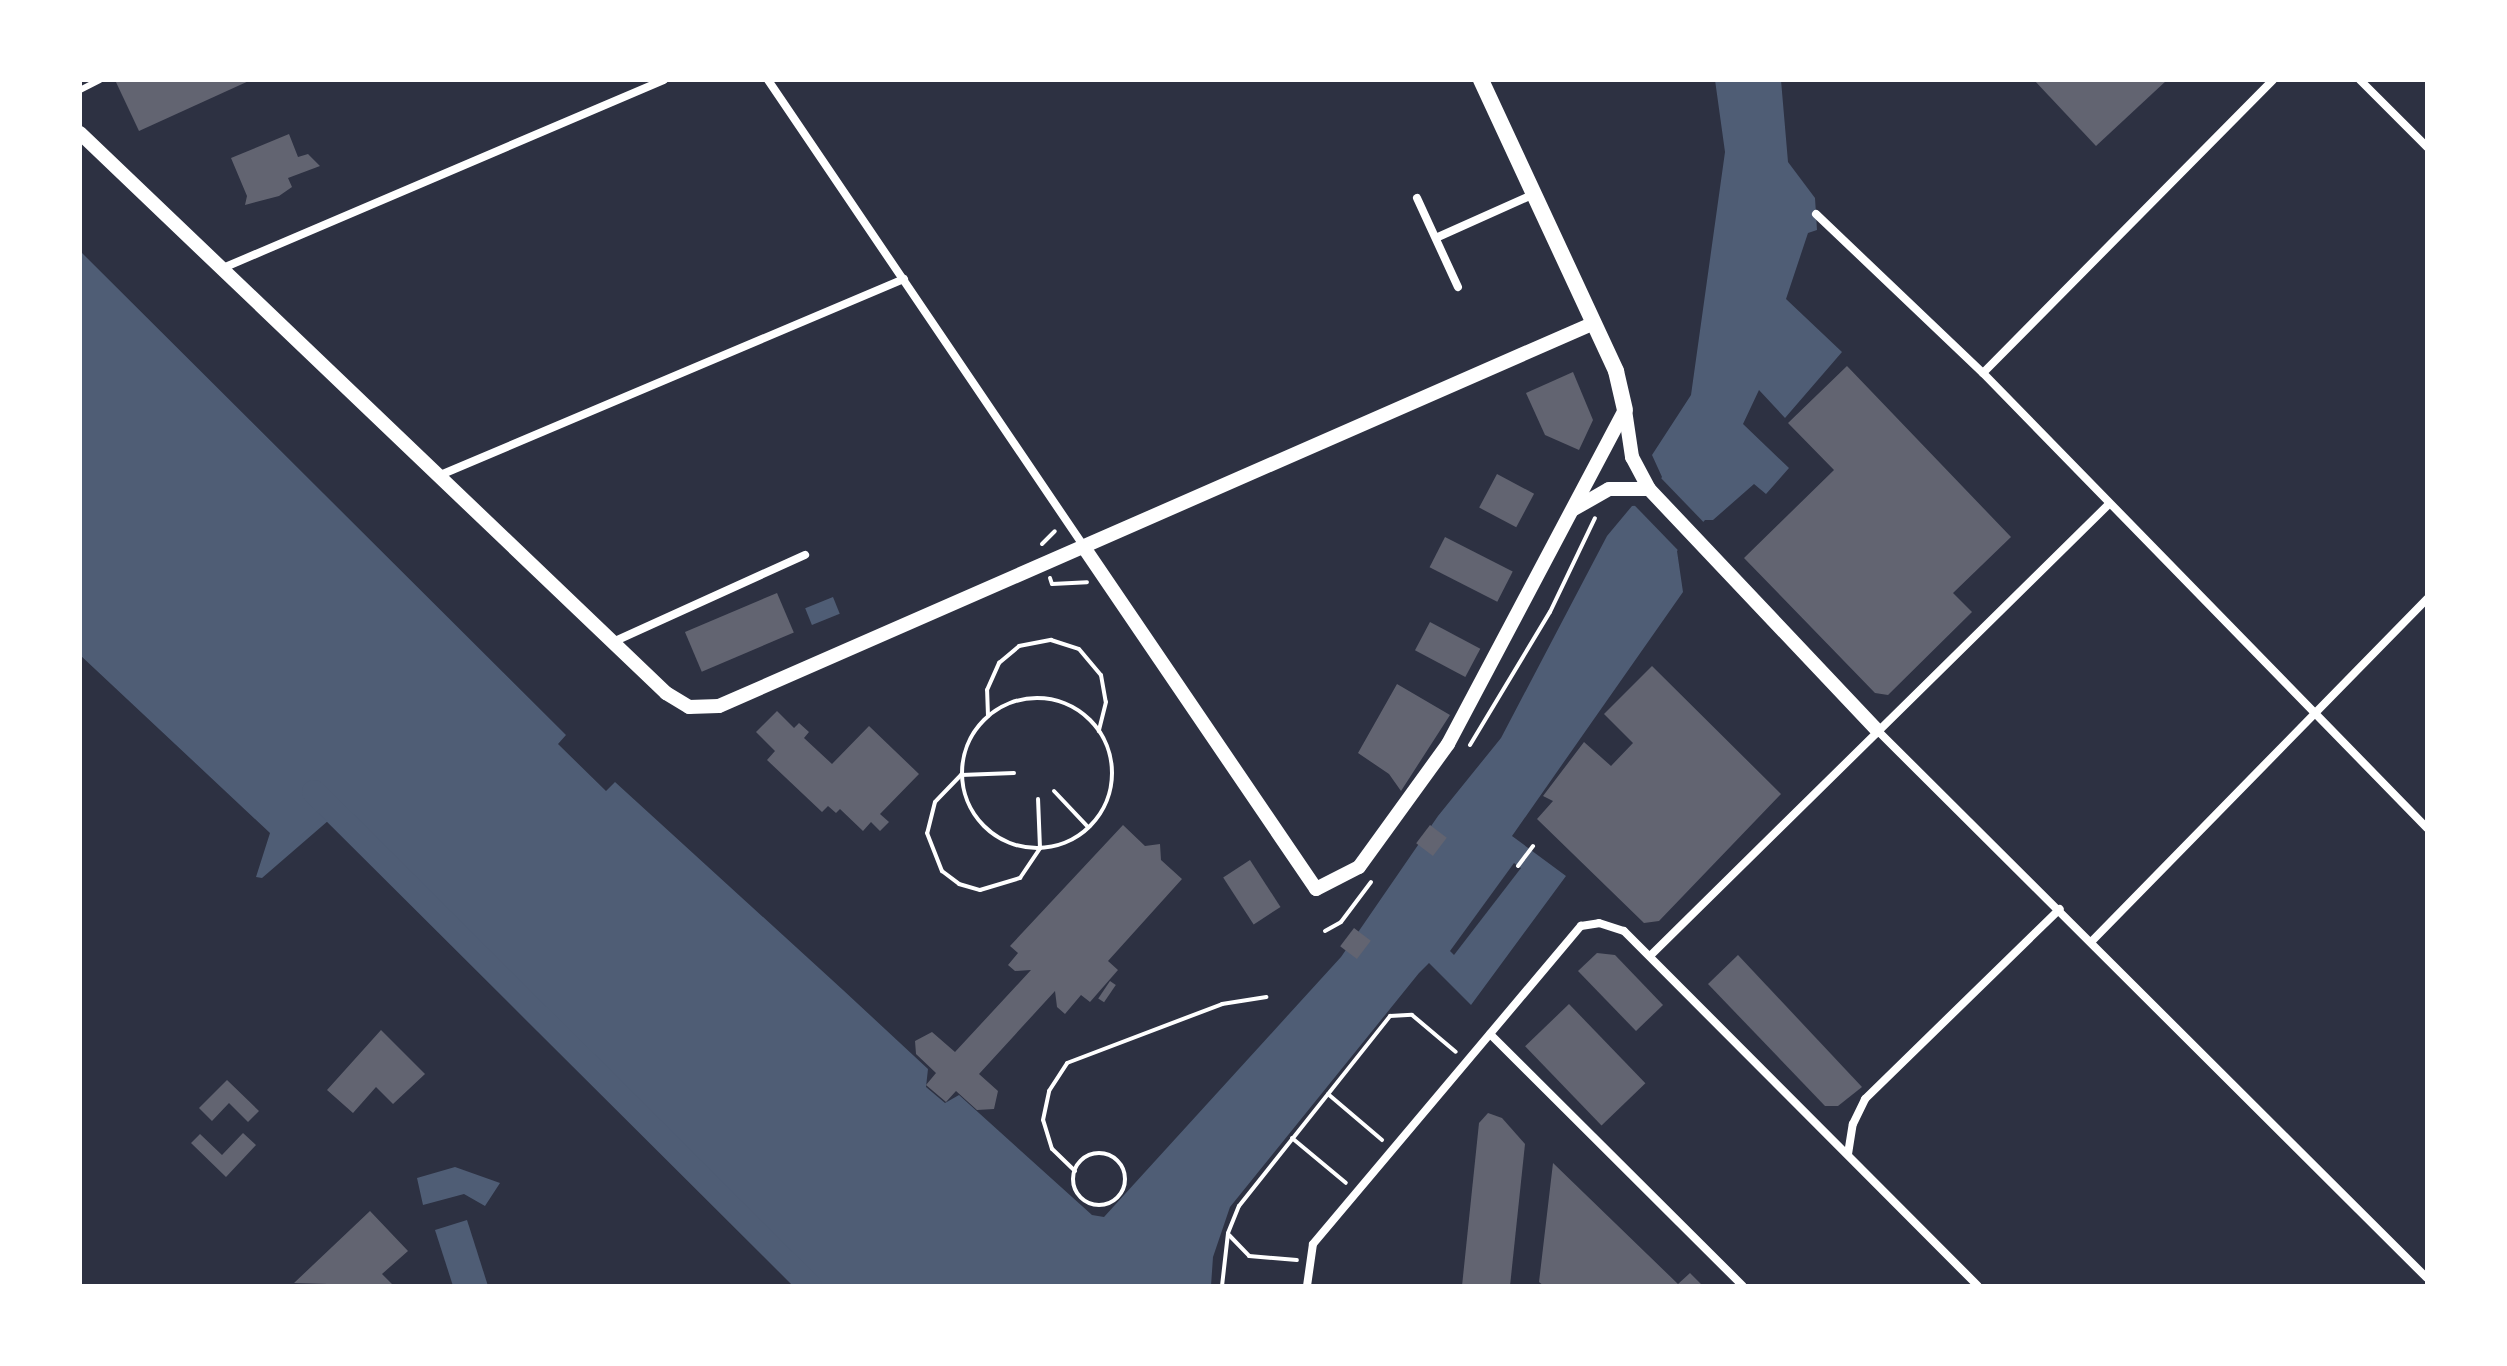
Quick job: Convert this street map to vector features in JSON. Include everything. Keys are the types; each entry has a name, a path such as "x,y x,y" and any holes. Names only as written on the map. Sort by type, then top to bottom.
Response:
{"main road":[{"path":"1481,80 1616,371 1625,410"}],"street":[{"path":"223,268 664,80"},
{"path":"768,80 1316,889 1359,867 1448,744 1625,410"},
{"path":"1983,373 2273,80"},
{"path":"2360,80 2427,147"},
{"path":"80,133 666,693 689,707 704,708 1045,566 1594,323"},
{"path":"1438,237 1535,193"},
{"path":"1417,198 1438,237 1458,287"},
{"path":"1816,214 1983,373 2427,828"},
{"path":"437,477 904,279"},
{"path":"1625,410 1632,457 1649,489 1702,549 1877,730 2427,1278"},
{"path":"1572,510 1609,489 1649,489"},
{"path":"1650,956 2109,504"},
{"path":"613,642 805,555"},
{"path":"2092,941 2427,599"},
{"path":"1848,1154 1853,1124 1865,1099 2060,909"},
{"path":"1306,1282 1307,1259 1313,1244 1581,926 1599,923 1624,931 1978,1286"},
{"path":"1490,1034 1743,1286"}],"lane":[{"path":"80,90 100,80"}],"path":[{"path":"1065,520 1038,549 1052,584 1078,586 1103,575"},
{"path":"988,716 987,690 999,663 1026,643 1051,640 1079,649 1101,675 1106,702 1099,731"},
{"path":"1048,699 1074,708 1099,731 1111,760 1111,784 1088,827 1068,841 1040,848 1011,843 985,827 966,799 961,775 969,740 988,716 1014,701 1048,699"},
{"path":"1014,773 961,775 935,802 928,822 931,853 945,875 969,888 1001,888 1028,871 1040,848 1038,799"},
{"path":"1054,791 1088,827"},
{"path":"1518,866 1533,846"},
{"path":"1075,1171 1089,1155 1107,1154 1123,1169 1123,1189 1111,1202 1090,1203 1077,1192 1075,1171 1052,1149 1043,1120 1049,1091 1067,1063 1222,1004 1266,997"},
{"path":"1222,1286 1228,1233 1239,1206 1390,1016 1401,1013 1425,1023 1466,1062"},
{"path":"1327,1093 1394,1149"},
{"path":"1292,1138 1357,1192"},
{"path":"1228,1233 1249,1256 1307,1259"}],"water":[{"path":"1715,80 1781,80 1788,162 1815,198 1817,230 1808,233 1786,299 1842,352 1785,418 1759,390 1743,424 1789,468 1766,494 1754,484 1713,520 1705,520 1677,551 1683,592 1512,836 1566,876 1471,1005 1429,963 1419,973 1230,1207 1213,1257 1211,1286 822,1286 588,1061 492,955 474,949 346,819 336,814 262,878 256,877 270,833 80,655 80,251 566,735 558,744 606,791 615,782 843,990 928,1069 926,1087 945,1103 959,1095 1092,1215 1104,1217 1341,957 1438,816 1501,738 1607,536 1632,506 1643,505 1662,477 1652,455 1691,395 1725,152"},
{"path":"833,597 840,614 812,625 805,608"},
{"path":"455,1167 500,1183 485,1206 464,1194 423,1205 417,1178"},
{"path":"467,1220 488,1286 453,1286 435,1230"}],"pier":[{"path":"1660,477 1706,524 1679,551 1633,503"},
{"path":"1514,863 1521,868 1454,955 1450,951"}],"building":[{"path":"115,80 251,80 139,131"},
{"path":"2034,80 2167,80 2096,146"},
{"path":"289,134 298,157 308,154 320,166 288,178 292,187 279,196 245,205 247,196 231,158"},
{"path":"1847,366 2011,537 1953,593 1972,612 1888,695 1875,693 1744,558 1834,470 1788,423"},
{"path":"1573,372 1593,420 1579,450 1545,435 1526,393"},
{"path":"1497,474 1534,494 1516,527 1479,508"},
{"path":"1445,537 1513,572 1497,602 1430,567"},
{"path":"777,593 794,633 702,672 685,632"},
{"path":"1430,622 1480,649 1465,677 1415,650"},
{"path":"1652,666 1781,794 1659,921 1644,923 1537,819 1553,801 1543,796 1584,742 1611,766 1633,743 1604,714"},
{"path":"1397,684 1450,715 1401,791 1389,774 1358,753"},
{"path":"777,711 794,728 799,723 809,732 804,738 832,764 869,726 919,774 880,814 889,822 880,831 871,822 863,831 840,809 836,813 828,806 822,812 767,760 775,751 756,732"},
{"path":"1123,825 1145,846 1160,844 1161,860 1182,879 1108,961 1118,970 1090,1002 1081,995 1065,1014 1057,1007 1055,991 979,1074 998,1091 994,1109 977,1110 956,1091 946,1102 926,1085 936,1073 916,1054 915,1041 932,1032 955,1052 1031,970 1015,971 1008,965 1018,953 1010,946"},
{"path":"1430,825 1447,838 1433,856 1416,843"},
{"path":"1250,860 1280,907 1254,924 1223,877"},
{"path":"1354,928 1371,941 1357,959 1340,946"},
{"path":"1597,953 1615,955 1663,1005 1636,1031 1578,971"},
{"path":"1738,955 1862,1087 1838,1106 1825,1106 1708,984"},
{"path":"1110,981 1116,985 1104,1002 1098,998"},
{"path":"1569,1004 1645,1083 1602,1126 1525,1046"},
{"path":"381,1030 425,1074 393,1104 376,1087 353,1113 327,1090"},
{"path":"227,1080 259,1111 248,1122 229,1103 212,1121 199,1108"},
{"path":"1488,1113 1502,1118 1525,1144 1510,1286 1462,1286 1479,1123"},
{"path":"243,1133 256,1145 226,1177 191,1143 200,1134 222,1155"},
{"path":"1553,1163 1678,1284 1690,1273 1703,1286 1544,1286 1539,1282"},
{"path":"370,1211 408,1251 382,1274 394,1286 294,1283"}],"waterway":[{"path":"314,792 810,1286"}]}
